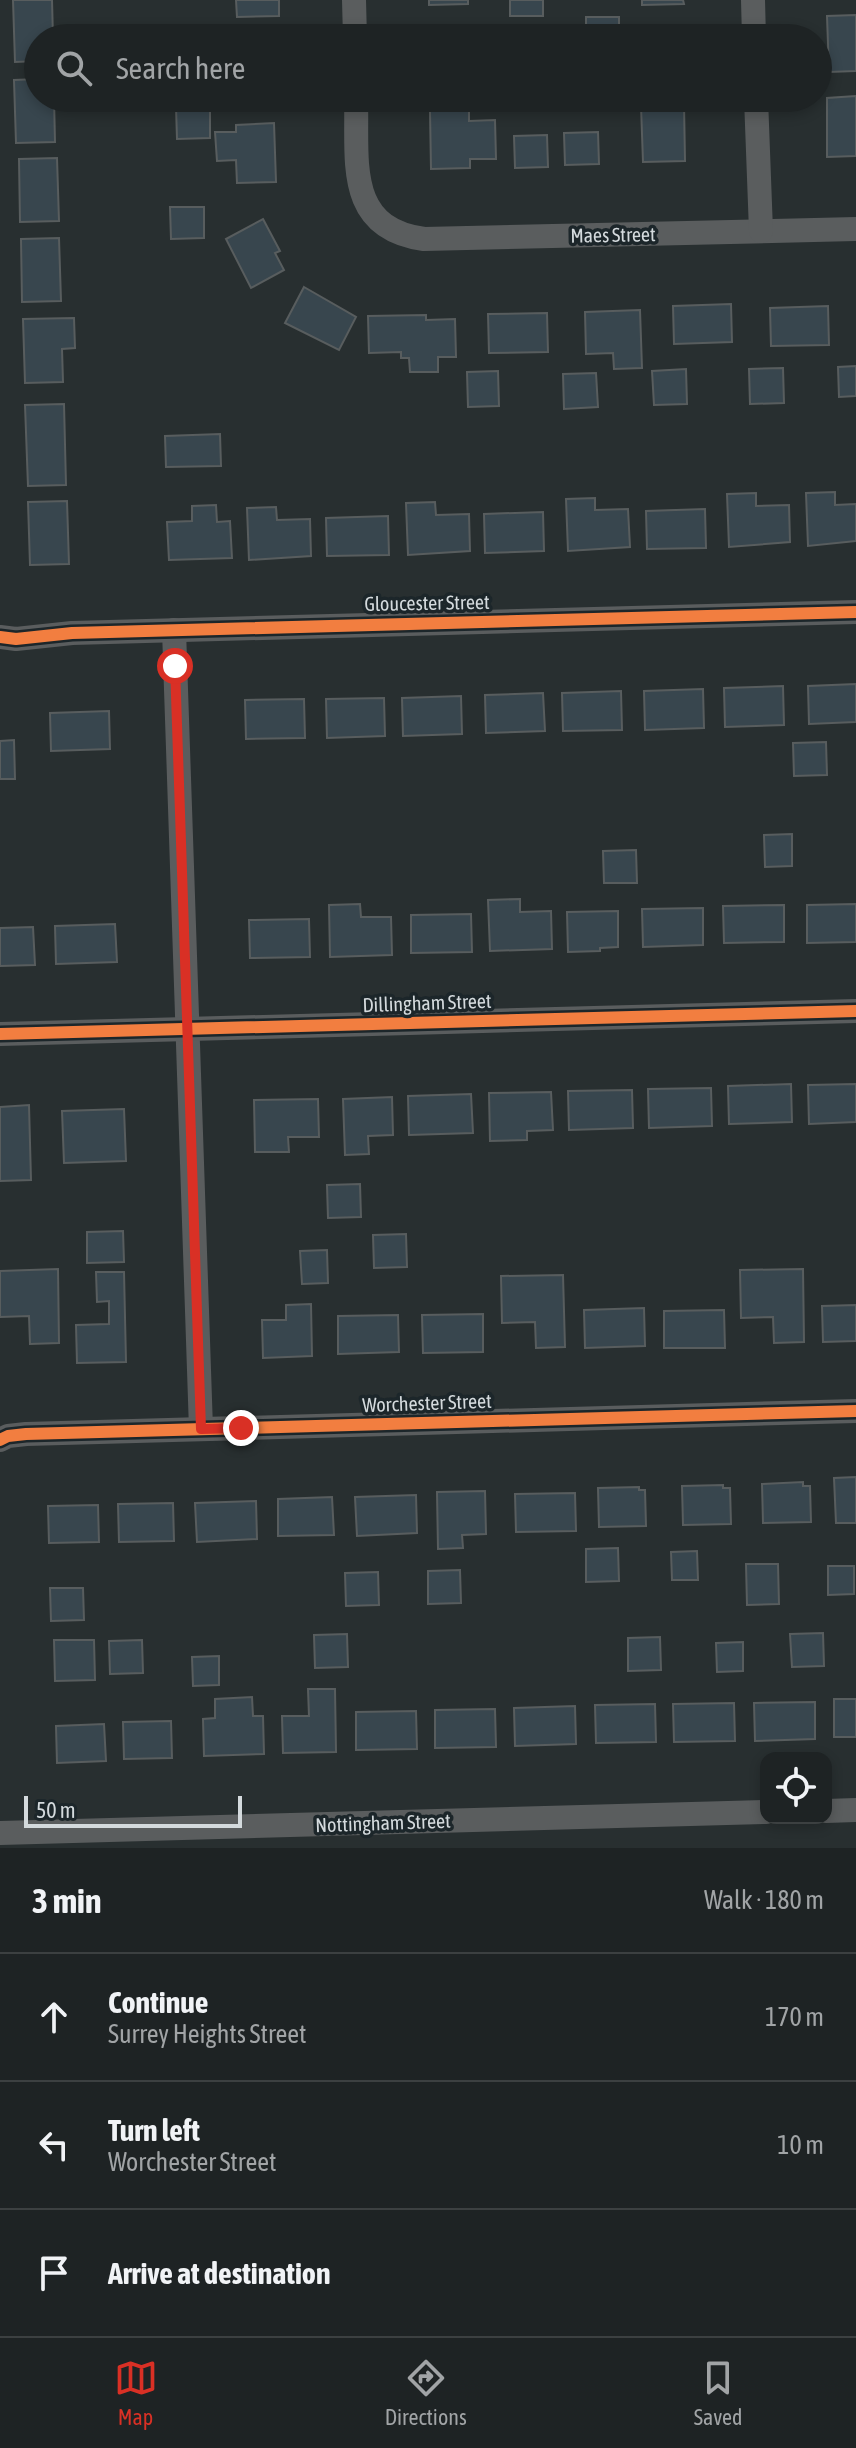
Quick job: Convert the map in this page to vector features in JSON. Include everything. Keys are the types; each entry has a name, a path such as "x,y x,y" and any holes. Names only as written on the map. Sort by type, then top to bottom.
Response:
{"street":[{"path":"354,0 355,24"},
{"path":"753,0 754,24"},
{"name":"Maes Street","path":"357,112 360,187 366,207 391,230 407,237 856,229"},
{"path":"757,112 761,231"},
{"name":"Gloucester Street","path":"0,637 16,639 72,633 856,612"},
{"path":"174,630 201,1429"},
{"name":"Dillingham Street","path":"0,1034 856,1011"},
{"name":"Worchester Street","path":"0,1440 26,1434 856,1411"},
{"path":"832,1811 856,1810"},
{"name":"Nottingham Street","path":"0,1833 760,1812"}],"building":[{"path":"13,0 52,0 53,24 24,24 24,62 15,62"},
{"path":"236,0 279,0 279,16 237,17"},
{"path":"429,0 468,0 468,4 429,5"},
{"path":"510,0 543,0 543,16 510,16"},
{"path":"642,0 683,0 684,4 642,5"},
{"path":"856,15 856,71 832,72 832,24 827,24 827,16"},
{"path":"586,17 619,17 619,24 586,24"},
{"path":"14,80 24,80 24,112 54,112 55,142 16,143"},
{"path":"856,96 856,156 827,157 827,112 832,112 832,98"},
{"path":"176,112 210,112 210,138 177,139"},
{"path":"430,112 469,112 469,121 495,120 496,159 470,159 470,168 431,169"},
{"path":"641,112 684,112 685,161 643,162"},
{"path":"274,123 276,182 237,183 236,160 217,161 215,132 236,132 236,125"},
{"path":"598,132 599,164 565,165 564,133"},
{"path":"547,135 548,167 515,168 514,136"},
{"path":"57,158 59,221 20,222 19,159"},
{"path":"170,207 204,207 204,238 171,239"},
{"path":"263,219 280,251 275,253 284,270 251,288 226,239"},
{"path":"59,238 61,301 22,302 21,239"},
{"path":"304,287 356,317 339,350 285,323"},
{"path":"731,304 732,342 674,344 673,306"},
{"path":"828,306 829,345 771,346 770,308"},
{"path":"640,310 642,368 614,369 613,353 586,354 585,312"},
{"path":"547,313 548,352 489,353 488,314"},
{"path":"426,315 426,320 455,319 456,357 438,357 438,372 410,372 409,358 401,358 401,352 369,353 368,316"},
{"path":"74,318 75,348 62,349 63,382 25,383 23,319"},
{"path":"856,366 856,396 839,397 838,367"},
{"path":"783,368 784,403 750,404 749,369"},
{"path":"686,369 687,404 654,405 652,371"},
{"path":"498,371 499,406 468,407 467,372"},
{"path":"596,373 598,407 564,409 563,374"},
{"path":"64,404 66,485 28,486 25,405"},
{"path":"220,434 221,466 166,467 165,436"},
{"path":"835,492 835,505 856,504 856,541 808,546 806,493"},
{"path":"756,493 756,506 789,505 790,542 729,547 727,494"},
{"path":"595,498 595,510 628,509 630,547 568,551 566,499"},
{"path":"67,501 69,564 30,565 28,502"},
{"path":"435,502 436,515 469,514 470,551 408,555 406,503"},
{"path":"216,505 217,522 230,521 232,558 169,560 167,522 192,521 192,506"},
{"path":"276,507 277,520 310,519 311,556 249,560 247,508"},
{"path":"705,509 706,548 647,549 646,511"},
{"path":"543,512 544,551 485,553 484,514"},
{"path":"388,516 389,555 327,556 326,518"},
{"path":"856,684 856,722 809,724 808,686"},
{"path":"783,686 784,725 725,727 724,688"},
{"path":"703,689 704,728 645,730 644,691"},
{"path":"621,691 622,730 563,731 562,693"},
{"path":"543,693 545,731 486,733 485,695"},
{"path":"461,696 462,734 403,736 402,698"},
{"path":"384,698 385,736 327,738 326,699"},
{"path":"304,699 305,738 246,739 245,700"},
{"path":"109,711 110,749 51,751 50,713"},
{"path":"14,740 15,779 0,779 0,741"},
{"path":"826,742 827,775 794,776 793,743"},
{"path":"792,834 792,866 765,867 764,835"},
{"path":"636,850 637,883 604,883 603,851"},
{"path":"520,899 520,912 551,911 552,949 490,951 488,900"},
{"path":"360,904 361,917 391,917 392,955 330,957 329,905"},
{"path":"856,904 856,942 807,943 807,905"},
{"path":"784,905 784,942 724,943 723,906"},
{"path":"703,908 703,945 643,947 642,909"},
{"path":"618,911 618,947 568,952 567,912"},
{"path":"471,914 472,952 411,953 411,915"},
{"path":"309,919 310,957 250,958 249,920"},
{"path":"115,924 117,962 56,964 55,926"},
{"path":"33,927 35,965 0,966 0,928"},
{"path":"791,1084 792,1122 729,1124 728,1086"},
{"path":"856,1084 856,1122 809,1124 808,1085"},
{"path":"711,1088 712,1126 649,1128 648,1089"},
{"path":"632,1090 633,1128 569,1130 568,1091"},
{"path":"551,1092 553,1130 527,1131 527,1140 490,1141 489,1093"},
{"path":"471,1094 473,1133 409,1135 408,1096"},
{"path":"392,1097 393,1135 368,1136 369,1154 345,1155 343,1099"},
{"path":"318,1099 319,1137 288,1137 289,1152 255,1152 254,1100"},
{"path":"29,1105 31,1180 0,1181 0,1107"},
{"path":"124,1109 126,1161 64,1163 62,1111"},
{"path":"360,1184 361,1217 328,1218 327,1185"},
{"path":"123,1231 124,1262 87,1263 87,1232"},
{"path":"406,1234 407,1267 374,1268 373,1235"},
{"path":"327,1250 328,1283 302,1284 300,1251"},
{"path":"58,1269 59,1343 30,1344 29,1316 0,1317 0,1271"},
{"path":"803,1269 804,1342 774,1343 773,1317 741,1318 740,1270"},
{"path":"96,1272 124,1272 126,1362 77,1363 76,1325 109,1324 109,1301 97,1302"},
{"path":"563,1275 565,1347 536,1348 535,1322 502,1323 501,1276"},
{"path":"311,1304 312,1356 263,1358 262,1320 286,1320 286,1305"},
{"path":"856,1305 856,1341 823,1342 822,1306"},
{"path":"644,1308 645,1346 585,1348 584,1310"},
{"path":"724,1310 725,1348 664,1348 664,1311"},
{"path":"483,1314 483,1352 423,1353 422,1315"},
{"path":"398,1315 399,1352 338,1354 338,1316"},
{"path":"856,1477 856,1523 836,1523 834,1478"},
{"path":"803,1482 803,1486 810,1486 811,1522 763,1523 762,1484"},
{"path":"723,1485 723,1488 730,1488 731,1524 683,1525 682,1486"},
{"path":"639,1487 639,1490 645,1490 646,1526 599,1527 598,1488"},
{"path":"485,1491 486,1534 462,1535 463,1548 438,1549 437,1492"},
{"path":"575,1493 576,1531 516,1532 515,1494"},
{"path":"416,1495 417,1533 357,1536 355,1497"},
{"path":"332,1497 334,1535 278,1536 278,1499"},
{"path":"256,1501 257,1539 197,1542 195,1503"},
{"path":"173,1503 174,1541 119,1542 118,1504"},
{"path":"98,1505 99,1542 49,1543 48,1506"},
{"path":"618,1548 619,1581 586,1582 586,1549"},
{"path":"697,1551 698,1580 672,1580 671,1552"},
{"path":"746,1564 778,1564 779,1604 747,1605"},
{"path":"828,1566 854,1566 854,1594 828,1595"},
{"path":"460,1570 461,1603 428,1604 428,1571"},
{"path":"378,1572 379,1605 346,1606 345,1573"},
{"path":"50,1588 83,1588 84,1620 51,1621"},
{"path":"823,1633 824,1666 792,1667 790,1634"},
{"path":"347,1634 348,1667 315,1668 314,1635"},
{"path":"660,1637 661,1670 628,1671 628,1638"},
{"path":"54,1640 94,1640 95,1680 55,1681"},
{"path":"142,1640 143,1673 110,1674 109,1641"},
{"path":"743,1642 743,1671 717,1672 716,1643"},
{"path":"219,1656 219,1685 193,1686 192,1657"},
{"path":"308,1689 335,1689 336,1752 283,1753 282,1716 309,1716"},
{"path":"252,1697 253,1716 263,1716 264,1754 204,1756 203,1719 215,1718 215,1699"},
{"path":"834,1699 856,1699 856,1737 834,1737"},
{"path":"815,1702 815,1739 755,1741 754,1703"},
{"path":"734,1703 735,1741 674,1742 673,1704"},
{"path":"655,1704 656,1742 596,1743 595,1705"},
{"path":"575,1706 576,1744 515,1746 514,1708"},
{"path":"495,1709 496,1747 435,1748 435,1710"},
{"path":"416,1711 417,1749 356,1750 356,1712"},
{"path":"171,1721 172,1758 124,1759 123,1722"},
{"path":"104,1724 106,1761 57,1763 56,1726"}],"cycle path":[{"path":"0,637 16,639 72,633 856,612"},
{"path":"0,1034 856,1011"},
{"path":"0,1440 26,1434 856,1411"}],"route":[{"path":"175,666 201,1429 241,1428"}]}
